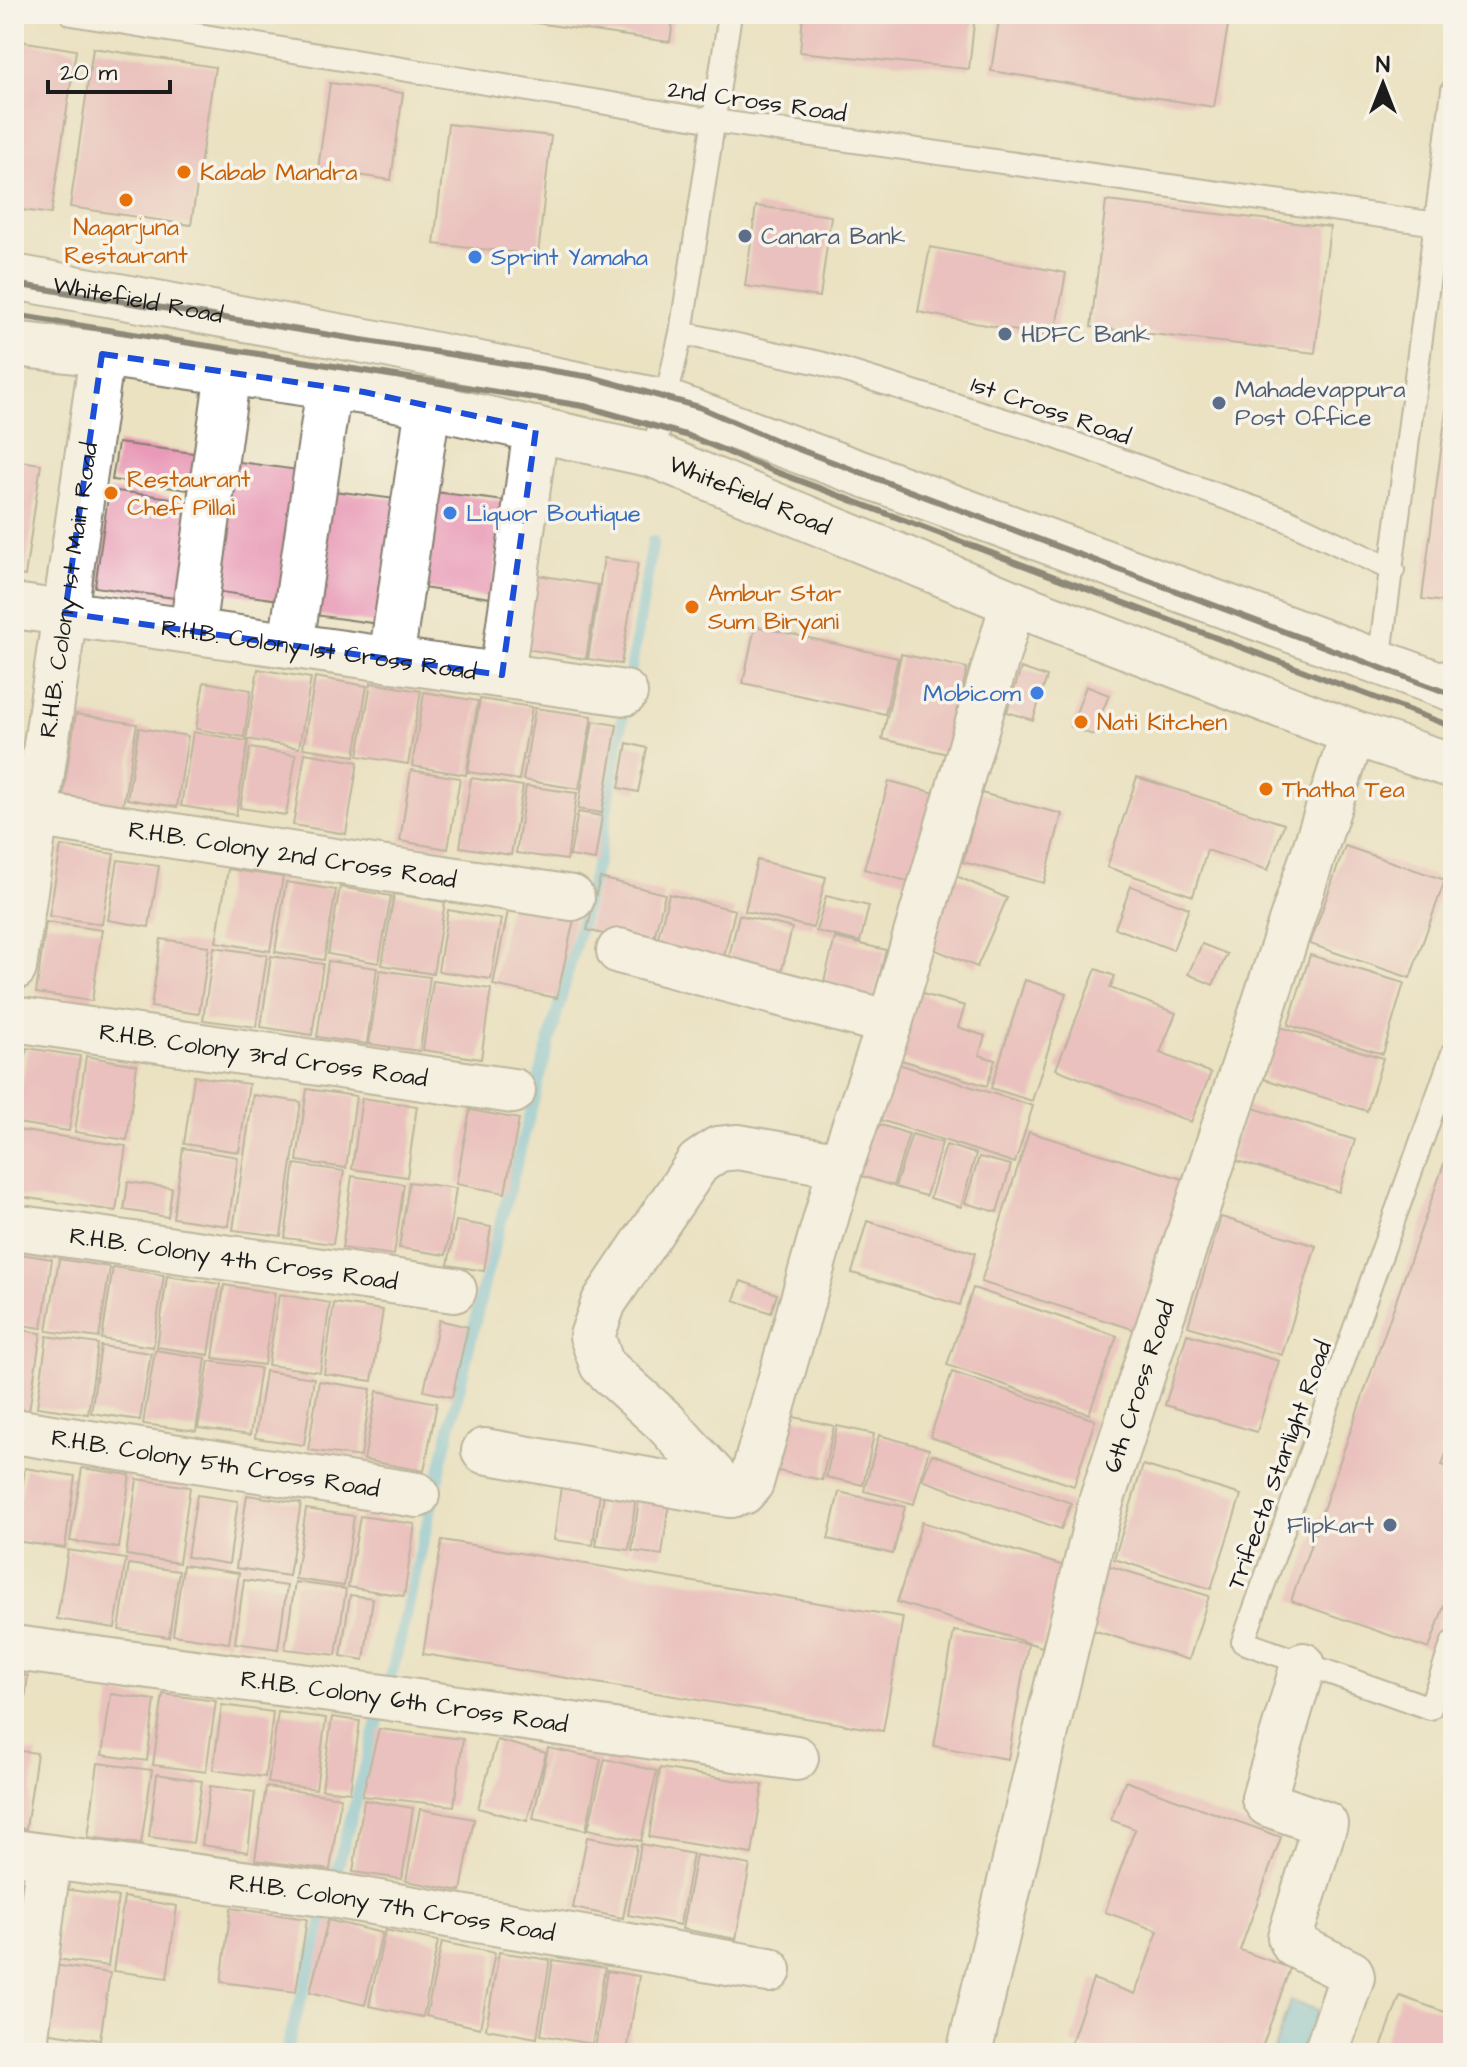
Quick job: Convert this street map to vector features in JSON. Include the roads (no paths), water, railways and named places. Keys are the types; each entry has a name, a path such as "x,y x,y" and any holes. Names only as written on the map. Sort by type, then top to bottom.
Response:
{"street":[{"name":"Whitefield Road","path":"14,277 382,344 665,402 1453,689"},
{"name":"Whitefield Road","path":"14,344 364,392 653,455 1013,603 1353,733 1453,766"},
{"name":"R.H.B. Colony 1st Main Road","path":"14,968 25,813 65,613 102,354"},
{"path":"192,631 228,372"},
{"path":"291,645 329,387"},
{"path":"391,660 428,406"},
{"path":"502,675 536,429"},
{"path":"962,582 987,518"},
{"path":"484,1451 731,1495 743,1492 751,1483 841,1165 890,1023 1013,603"},
{"name":"R.H.B. Colony 1st Cross Road","path":"14,606 625,693"},
{"name":"6th Cross Road","path":"969,2053 1101,1502 1353,733"},
{"name":"R.H.B. Colony 2nd Cross Road","path":"25,813 572,898"},
{"path":"619,951 890,1023"},
{"name":"R.H.B. Colony 3rd Cross Road","path":"14,1019 513,1091"},
{"path":"731,1495 666,1423 602,1365 592,1336 604,1302 698,1163 718,1149 738,1147 841,1165"},
{"name":"R.H.B. Colony 4th Cross Road","path":"14,1227 454,1290"},
{"name":"R.H.B. Colony 5th Cross Road","path":"14,1431 417,1495"},
{"name":"R.H.B. Colony 6th Cross Road","path":"14,1648 367,1695 796,1758"},
{"path":"1303,1665 1264,1798 1268,1804 1325,1824 1290,1937 1294,1945 1351,1973 1326,2053"},
{"path":"27,2053 32,1855"},
{"name":"R.H.B. Colony 7th Cross Road","path":"32,1855 338,1896 769,1970"}],"lane":[{"name":"2nd Cross Road","path":"72,14 714,121 1437,224"},
{"path":"653,455 681,333 730,14"},
{"path":"1379,663 1453,90"},
{"name":"1st Cross Road","path":"681,333 820,363 1036,430 1285,519 1393,570"},
{"name":"Trifecta Starlight Road","path":"1453,1053 1243,1642 1430,1708 1453,1642"}],"water":[{"path":"1290,2001 1318,2010 1303,2053 1273,2053"}],"waterway":[{"path":"286,2053 395,1660 484,1284 598,860 653,541"}],"railway":[{"path":"14,284 591,377 699,407 782,443 1453,695"},
{"path":"14,315 584,406 689,436 771,470 1453,727"}],"place":[{"name":"Kabab Mandra","path":"184,172"},
{"name":"Nagarjuna Restaurant","path":"126,200"},
{"name":"Canara Bank","path":"745,236"},
{"name":"Sprint Yamaha","path":"475,257"},
{"name":"HDFC Bank","path":"1005,334"},
{"name":"Mahadevappura Post Office","path":"1219,403"},
{"name":"Restaurant Chef Pillai","path":"111,493"},
{"name":"Liquor Boutique","path":"450,513"},
{"name":"Ambur Star Sum Biryani","path":"692,607"},
{"name":"Mobicom","path":"1037,693"},
{"name":"Nati Kitchen","path":"1081,722"},
{"name":"Thatha Tea","path":"1266,789"},
{"name":"Flipkart","path":"1390,1525"}]}
